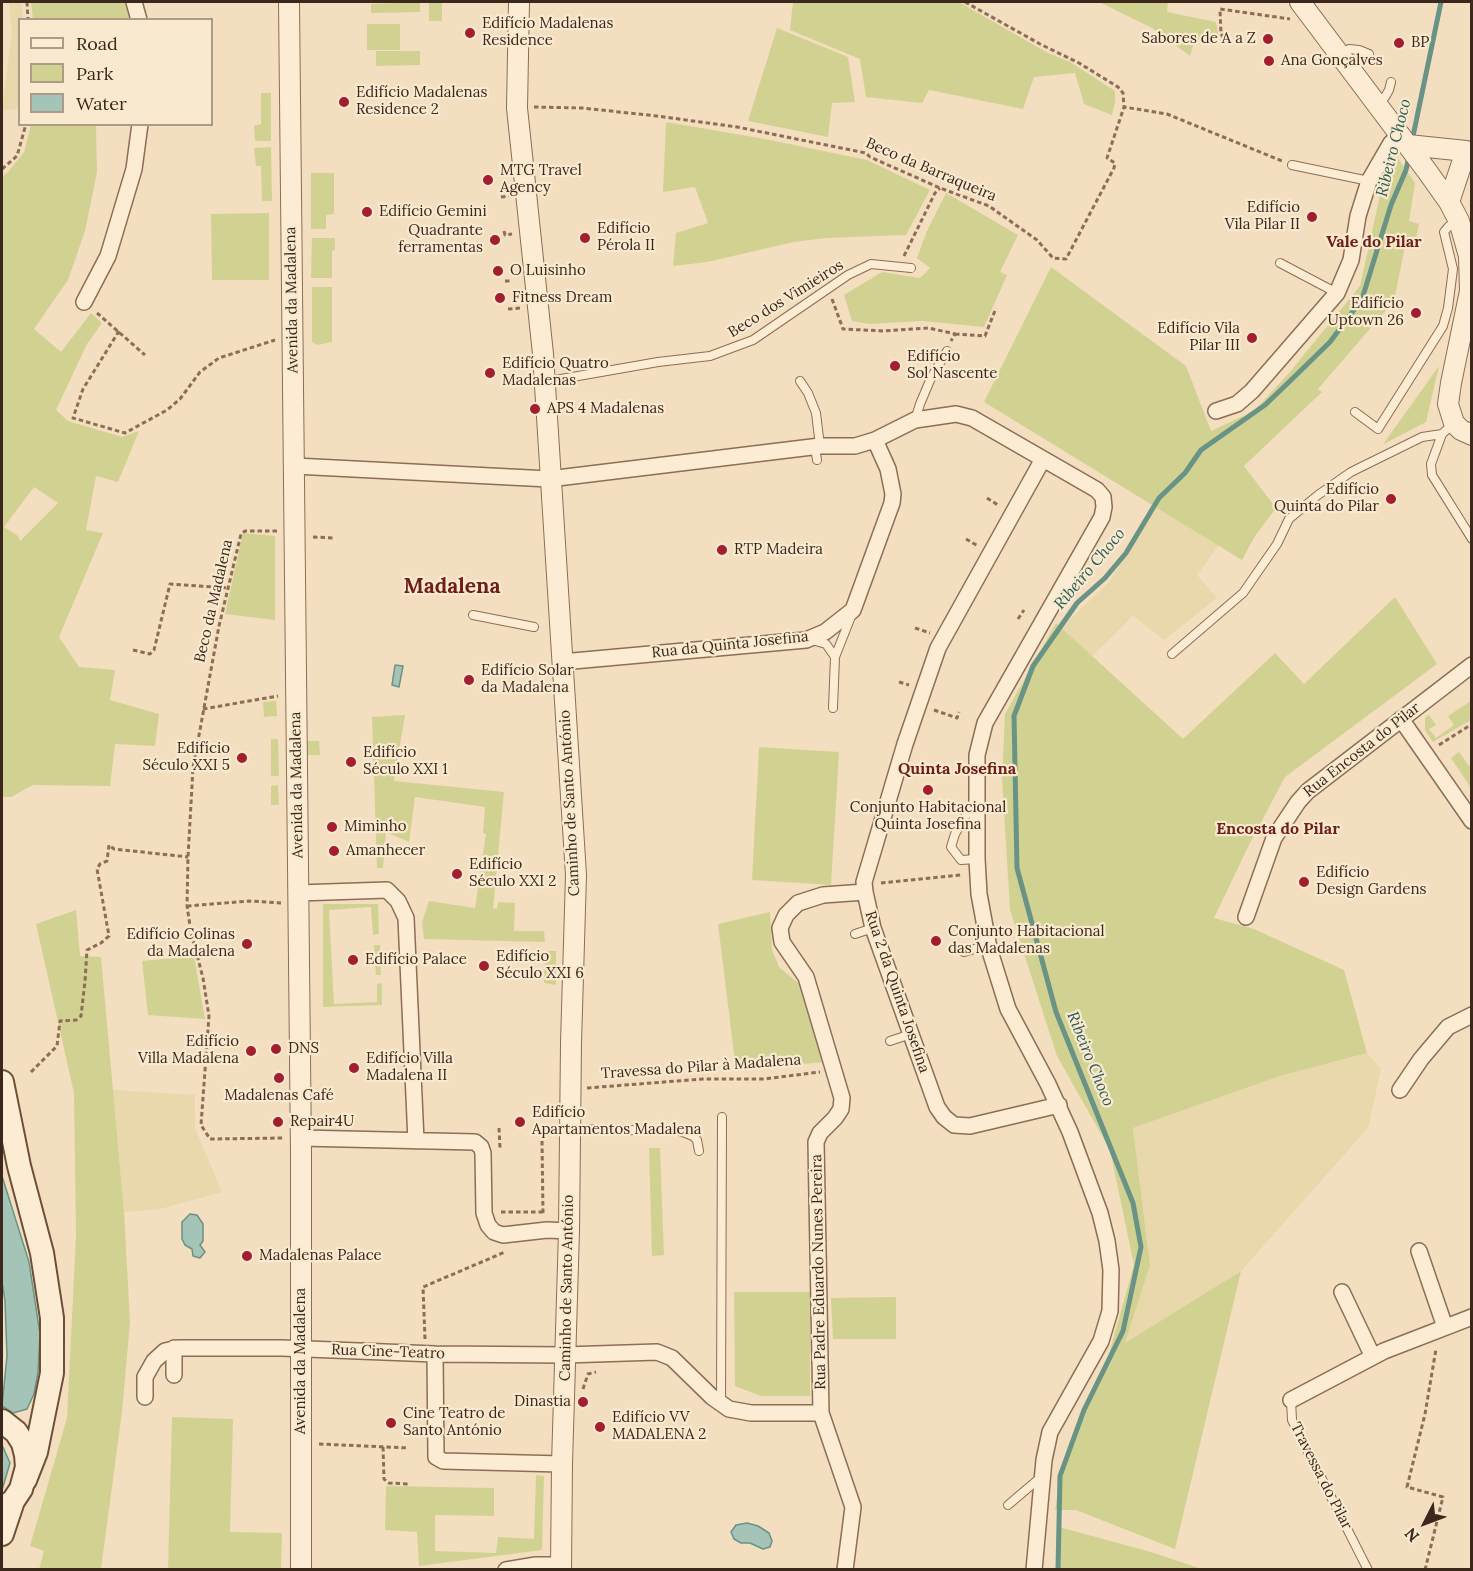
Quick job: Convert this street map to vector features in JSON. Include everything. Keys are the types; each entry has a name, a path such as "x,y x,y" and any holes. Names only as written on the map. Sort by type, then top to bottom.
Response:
{"main road":[{"path":"2,1082 19,1166 42,1253 52,1318 53,1366 36,1452 21,1489 7,1505 2,1534"},
{"path":"25,1480 27,1455 9,1427 29,1423 38,1414 48,1397"}],"street":[{"path":"134,2 138,18"},
{"name":"Avenida da Madalena","path":"289,2 298,893 292,1138 302,1348 301,1569"},
{"name":"Caminho de Santo António","path":"519,2 517,108 536,279 544,382 576,875 561,1567"},
{"path":"1300,11 1341,56 1429,173 1459,221 1466,242 1471,272 1468,306 1448,397 1448,428 1472,435"},
{"path":"84,302 108,256 134,169 140,126"},
{"path":"1216,411 1237,404 1252,391 1337,293 1351,260 1358,216 1369,181 1392,143 1404,140 1462,150"},
{"path":"1429,173 1451,164 1462,150"},
{"path":"1449,202 1462,150"},
{"path":"295,466 549,479 855,446 875,440 915,420 956,414 972,418 1097,490 1103,497 1102,517 985,723 977,755 977,859 988,945 1008,1009 1059,1106 1100,1213 1107,1240 1111,1291 1110,1311 1101,1341 1050,1432 1043,1476 1034,1569"},
{"path":"853,610 892,503 893,494 888,470 875,440"},
{"name":"Rua 2 da Quinta Josefina","path":"1043,459 938,648 889,794 864,882 871,888 873,927 937,1107 954,1125 970,1126 1059,1106"},
{"name":"Rua da Quinta Josefina","path":"562,662 806,640 825,633 853,610"},
{"name":"Rua Encosta do Pilar","path":"1246,917 1274,838 1298,802 1308,791 1472,665"},
{"path":"1401,719 1472,822"},
{"name":"Rua Padre Eduardo Nunes Pereira","path":"845,1569 853,1507 821,1413 816,1142 820,1133 841,1109 842,1098 806,977 782,942 780,928 786,915 798,903 823,895 871,888"},
{"path":"298,893 387,890 398,901 402,909 406,918 416,1140"},
{"path":"1400,1090 1421,1059 1448,1027 1472,1015"},
{"path":"292,1138 475,1142 481,1147 483,1153 484,1214 488,1226 494,1232 503,1235 548,1230 569,1231"},
{"path":"1419,1251 1442,1328"},
{"path":"1342,1292 1373,1356"},
{"name":"Travessa do Pilar","path":"1291,1400 1373,1356 1472,1317"},
{"path":"145,1397 145,1377 154,1361 165,1351 174,1348 174,1375"},
{"name":"Rua Cine-Teatro","path":"174,1348 430,1349 565,1355 662,1352 672,1358 721,1404"},
{"path":"430,1349 436,1457 443,1461 562,1464"},
{"path":"721,1404 738,1412 821,1413"},
{"path":"506,1569 536,1564 561,1567"}],"lane":[{"path":"1341,56 1349,49 1369,54"},
{"path":"1376,104 1385,97 1391,82"},
{"path":"1292,165 1369,181"},
{"path":"1355,412 1378,429 1443,326 1448,308 1453,269 1444,232 1449,225 1459,221"},
{"path":"1280,263 1337,293"},
{"name":"Beco dos Vimieiros","path":"544,382 658,362 710,356 753,340 848,275 871,264 911,268"},
{"path":"915,420 931,378 947,351"},
{"path":"800,381 816,413 817,451"},
{"path":"1448,428 1431,464 1432,474 1472,539"},
{"path":"1172,654 1243,593 1276,544 1289,519 1318,495 1352,472 1422,437 1448,428"},
{"path":"833,708 835,657 853,610"},
{"path":"473,615 534,627"},
{"path":"806,640 821,641 835,657"},
{"path":"977,797 955,834 951,847 961,860 977,859"},
{"path":"855,934 873,927"},
{"path":"964,952 988,945"},
{"path":"890,1041 911,1034"},
{"path":"721,1404 722,1117"},
{"path":"569,1129 680,1131 697,1140 699,1151"},
{"name":"Travessa do Pilar","path":"1291,1400 1292,1420 1368,1569"},
{"path":"1008,1505 1043,1476"}],"path":[{"path":"27,2 28,18"},
{"path":"965,2 1079,63 1118,87 1123,93 1124,107 1167,114 1292,165"},
{"path":"1228,44 1221,34 1220,9 1300,11"},
{"name":"Beco da Barraqueira","path":"526,107 582,108 657,116 737,128 866,153 870,157 940,188 989,206 1037,240 1053,258 1066,259 1114,168 1115,163 1107,158 1124,107"},
{"path":"2,169 16,156 25,126"},
{"path":"899,268 935,193 940,188"},
{"path":"506,281 511,281"},
{"path":"828,288 843,329 884,331 929,328 955,334 985,336 996,308"},
{"path":"84,302 145,355"},
{"path":"508,309 525,308"},
{"path":"119,331 83,390 73,418 125,433 167,410 180,399 200,372 219,358 276,339"},
{"path":"947,351 955,334"},
{"path":"987,498 998,505"},
{"name":"Beco da Madalena","path":"277,531 243,532 228,588 193,768 187,906 209,1016 201,1125 210,1139 292,1138"},
{"path":"311,537 335,538"},
{"path":"966,539 982,548"},
{"path":"133,650 150,654 154,650 170,584 228,588"},
{"path":"1018,619 1024,610"},
{"path":"915,628 933,634"},
{"path":"203,709 279,696"},
{"path":"926,707 957,718 960,712"},
{"path":"1439,745 1472,724"},
{"path":"31,1072 57,1046 60,1021 76,1020 81,1016 86,981 87,950 109,936 97,868 107,861 109,845 114,849 188,857"},
{"path":"871,888 969,874"},
{"path":"187,906 249,901 281,903"},
{"name":"Travessa do Pilar à Madalena","path":"570,1088 703,1079 764,1079 834,1070"},
{"path":"499,1128 500,1149"},
{"path":"501,1203 501,1213 543,1214 541,1141 549,1142"},
{"path":"430,1349 423,1287 512,1249"},
{"path":"1425,1569 1443,1497 1407,1488 1442,1328"},
{"path":"580,1391 588,1374 599,1372"},
{"path":"317,1444 409,1448"},
{"path":"383,1447 384,1479 389,1483 410,1484"}],"shaded area":[{"path":"9,2 21,2 23,18 18,18 18,105 17,109 2,110 12,32"},
{"path":"1156,507 1219,545 1197,575 1217,598 1164,640 1133,616 1092,656 1061,628 1109,582"},
{"path":"1367,1053 1381,1069 1368,1128 1241,1271 1124,1344 1150,1265 1133,1128 1280,1076"},
{"path":"113,1090 195,1095 195,1128 222,1192 160,1209 124,1212"}],"green space":[{"path":"31,2 125,2 129,18 33,18"},
{"path":"420,2 420,12 371,13 371,4"},
{"path":"429,2 442,2 442,21 429,21"},
{"path":"793,2 959,2 1046,52 1070,62 1115,91 1112,115 1084,104 1075,73 1034,77 1023,109 929,90 922,103 866,97 860,59 790,30"},
{"path":"1099,2 1168,2 1167,12 1216,22 1219,39 1195,40 1190,56 1152,28"},
{"path":"367,24 400,24 400,50 367,50"},
{"path":"777,28 848,57 855,102 832,103 828,137 748,121"},
{"path":"376,51 420,51 420,65 376,66"},
{"path":"261,93 271,93 271,141 255,141 254,126 261,124"},
{"path":"666,122 867,160 930,190 906,235 826,238 794,242 707,262 673,266 676,233 708,223 695,187 663,192"},
{"path":"31,126 96,126 97,172 85,231 68,280 34,329 61,352 91,313 102,323 87,344 56,410 68,421 122,437 139,431 118,482 96,476 86,530 103,533 59,637 79,667 115,670 110,700 159,714 155,746 115,744 110,786 33,785 11,797 2,797 2,177 24,152","holes":["34,487 58,503 20,541 18,536 4,527"]},
{"path":"271,147 272,201 262,201 261,166 256,166 254,148"},
{"path":"1397,157 1415,183 1409,221 1419,224 1415,244 1406,242 1394,301 1318,389 1322,392 1244,466 1276,508 1255,536 1242,560 984,402 1051,267 1186,366 1211,431 1254,411 1289,373 1360,286 1387,163"},
{"path":"311,173 334,173 334,214 326,215 326,229 311,229"},
{"path":"946,193 1018,235 1000,272 1007,275 984,327 922,321 869,324 852,321 844,295 882,272 920,278 930,268 917,258 927,231"},
{"path":"269,213 269,280 212,280 211,214"},
{"path":"312,238 335,238 335,250 332,251 332,278 311,278"},
{"path":"312,287 332,287 332,342 317,345 312,342"},
{"path":"1439,366 1426,422 1384,444 1384,443"},
{"path":"243,533 275,536 275,620 225,614"},
{"path":"1395,597 1437,664 1285,777 1214,918 1254,929 1344,970 1367,1053 1280,1076 1133,1128 1150,1265 1125,1343 1241,1271 1175,1549 1076,1510 1055,1510 1062,1464 1107,1361 1134,1265 1110,1150 1057,1056 1010,910 1002,779 1005,714 1056,623 1183,739 1275,653 1304,684"},
{"path":"276,701 277,716 264,717 263,702"},
{"path":"1471,701 1471,720 1433,742 1425,730 1425,718 1429,715 1436,725 1429,729 1436,738 1454,725 1448,716"},
{"path":"405,715 394,781 504,792 493,908 497,909 498,902 515,903 514,931 544,931 545,942 424,939 422,922 429,901 475,908 486,834 483,833 485,807 415,797 409,842 386,832 383,868 377,868 372,717"},
{"path":"271,739 278,739 279,776 271,776"},
{"path":"306,741 319,741 320,755 306,755"},
{"path":"759,747 839,752 831,885 752,880"},
{"path":"1459,752 1469,766 1471,765 1471,788 1451,758"},
{"path":"278,785 279,805 271,805 271,786"},
{"path":"323,904 378,904 379,934 373,935 371,907 329,910 334,1004 377,1002 377,984 382,983 382,1005 323,1007"},
{"path":"76,910 80,956 101,957 124,1212 130,1322 122,1412 101,1569 39,1569 44,1551 30,1546 67,1418 76,1236 74,1093 36,924"},
{"path":"770,912 772,950 779,967 803,987 825,1062 736,1070 718,924"},
{"path":"374,945 380,945 381,975 376,975"},
{"path":"545,951 556,951 556,985 544,983"},
{"path":"194,956 205,1019 148,1015 142,961"},
{"path":"649,1148 660,1148 664,1255 652,1256"},
{"path":"734,1292 810,1292 810,1396 761,1396 735,1386"},
{"path":"896,1297 896,1339 833,1339 831,1298"},
{"path":"172,1417 233,1419 230,1532 282,1533 281,1569 168,1569"},
{"path":"536,1475 544,1476 542,1550 419,1566 417,1532 385,1530 386,1486 494,1488 494,1516 435,1515 435,1551 496,1553 498,1537 534,1539"},
{"path":"1059,1527 1151,1552 1202,1569 1058,1569"}],"water":[{"path":"395,665 403,666 399,687 392,685"},
{"path":"2,1176 29,1262 40,1334 38,1373 34,1394 27,1409 13,1413 2,1406 7,1356 2,1282"},
{"path":"190,1214 197,1215 203,1224 203,1241 200,1245 205,1252 200,1258 193,1256 192,1249 185,1245 182,1239 182,1222"},
{"path":"2,1445 10,1463 2,1490"},
{"path":"747,1523 758,1526 769,1533 772,1541 770,1547 763,1549 734,1539 731,1532 736,1525"}],"waterway":[{"name":"Ribeiro Choco","path":"1412,141 1441,2"},
{"name":"Ribeiro Choco","path":"1058,1570 1060,1476 1084,1410 1123,1331 1141,1247 1133,1203 1056,1012 1017,868 1014,716 1033,666 1077,603 1105,578 1126,553 1159,498 1185,473 1201,450 1265,405 1330,342 1362,299 1391,205 1406,170 1409,156"}],"place":[{"name":"Edifício Madalenas Residence","path":"470,33"},
{"name":"Sabores de A a Z","path":"1268,39"},
{"name":"BP","path":"1399,43"},
{"name":"Ana Gonçalves","path":"1269,61"},
{"name":"Edifício Madalenas Residence 2","path":"344,102"},
{"name":"MTG Travel Agency","path":"488,180"},
{"name":"Edifício Gemini","path":"367,212"},
{"name":"Edifício Vila Pilar II","path":"1312,217"},
{"name":"Edifício Pérola II","path":"585,238"},
{"name":"Quadrante ferramentas","path":"495,240"},
{"name":"O Luisinho","path":"498,271"},
{"name":"Fitness Dream","path":"500,298"},
{"name":"Edifício Uptown 26","path":"1416,313"},
{"name":"Edifício Vila Pilar III","path":"1252,338"},
{"name":"Edifício Sol Nascente","path":"895,366"},
{"name":"Edifício Quatro Madalenas","path":"490,373"},
{"name":"APS 4 Madalenas","path":"535,409"},
{"name":"Edifício Quinta do Pilar","path":"1391,499"},
{"name":"RTP Madeira","path":"722,550"},
{"name":"Edifício Solar da Madalena","path":"469,680"},
{"name":"Edifício Século XXI 5","path":"242,758"},
{"name":"Edifício Século XXI 1","path":"351,762"},
{"name":"Conjunto Habitacional Quinta Josefina","path":"928,790"},
{"name":"Miminho","path":"332,827"},
{"name":"Amanhecer","path":"334,851"},
{"name":"Edifício Século XXI 2","path":"457,874"},
{"name":"Edifício Design Gardens","path":"1304,882"},
{"name":"Conjunto Habitacional das Madalenas","path":"936,941"},
{"name":"Edifício Colinas da Madalena","path":"247,944"},
{"name":"Edifício Palace","path":"353,960"},
{"name":"Edifício Século XXI 6","path":"484,966"},
{"name":"DNS","path":"276,1049"},
{"name":"Edifício Villa Madalena","path":"251,1051"},
{"name":"Edifício Villa Madalena II","path":"354,1068"},
{"name":"Madalenas Café","path":"279,1078"},
{"name":"Repair4U","path":"278,1122"},
{"name":"Edifício Apartamentos Madalena","path":"520,1122"},
{"name":"Madalenas Palace","path":"247,1256"},
{"name":"Dinastia","path":"583,1402"},
{"name":"Cine Teatro de Santo António","path":"391,1423"},
{"name":"Edifício VV MADALENA 2","path":"600,1427"}],"district":[{"name":"Vale do Pilar","path":"1374,242"},
{"name":"Madalena","path":"452,587"},
{"name":"Quinta Josefina","path":"957,769"},
{"name":"Encosta do Pilar","path":"1278,829"}]}
